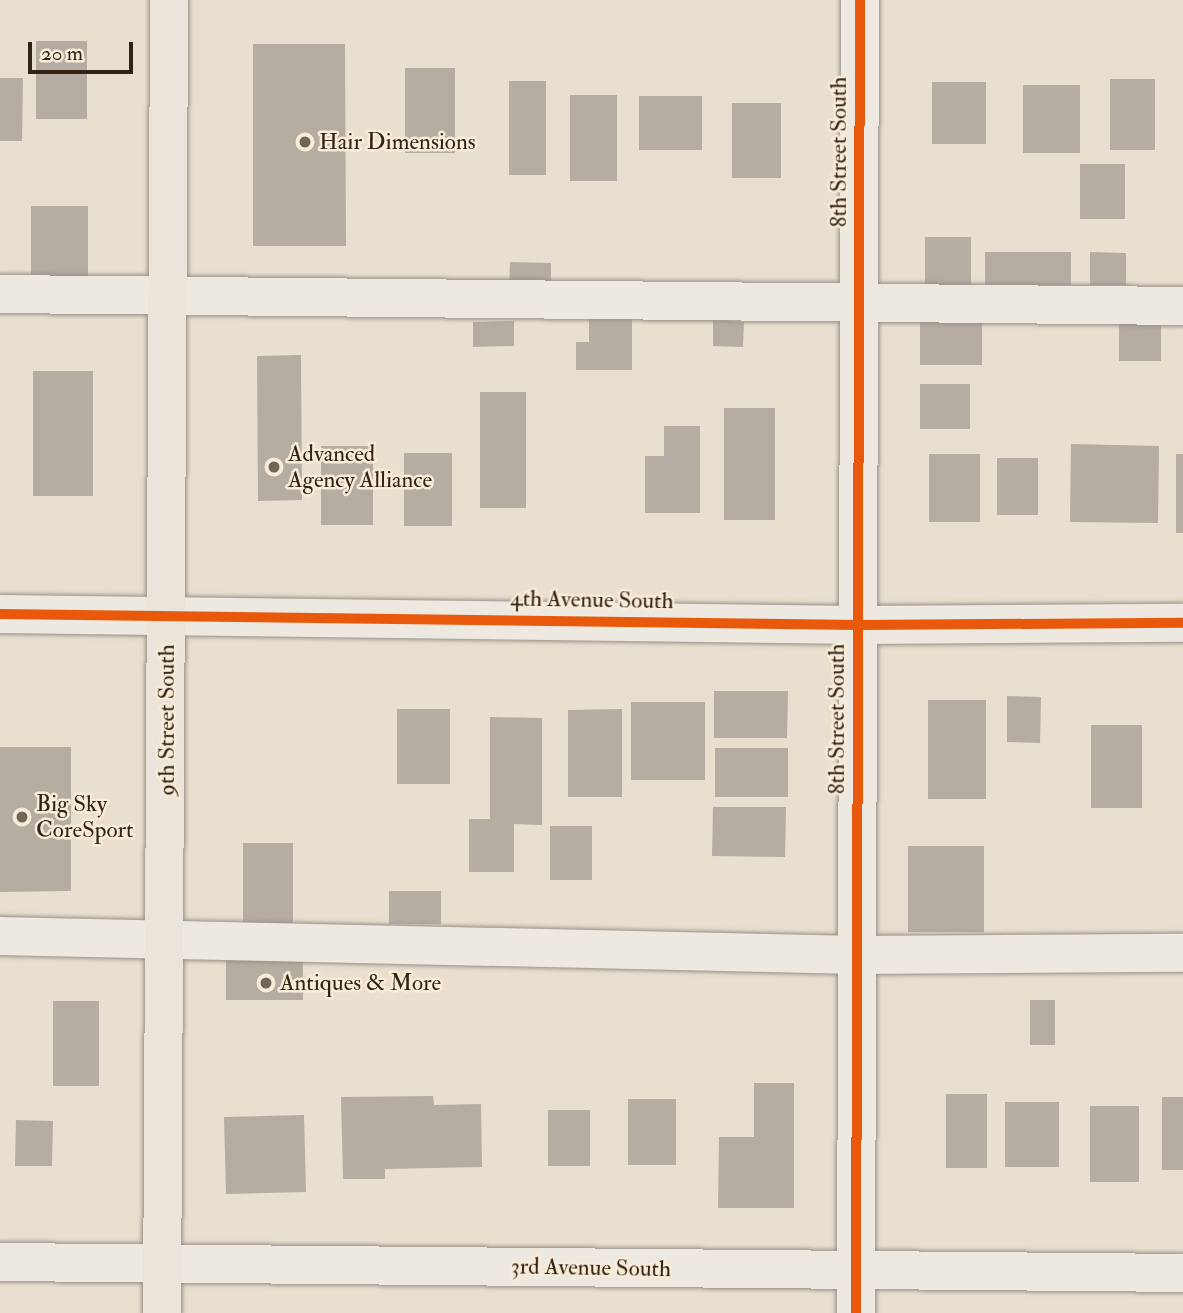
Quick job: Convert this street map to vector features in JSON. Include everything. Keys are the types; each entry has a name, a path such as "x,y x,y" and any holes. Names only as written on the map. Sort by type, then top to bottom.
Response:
{"main road":[{"name":"9th Street South","path":"162,1313 168,614 169,0"}],"street":[{"name":"8th Street South","path":"856,1313 860,0"},
{"path":"0,294 1183,306"},
{"name":"4th Avenue South","path":"0,614 168,614 859,625 1183,623"},
{"path":"0,936 165,936 857,955 1183,953"},
{"name":"3rd Avenue South","path":"0,1262 1183,1273"}],"building":[{"path":"36,41 87,41 87,119 36,119"},
{"path":"253,44 345,44 346,246 253,246"},
{"path":"405,68 455,68 455,153 405,153"},
{"path":"0,78 23,78 22,141 0,141"},
{"path":"1110,79 1155,79 1155,150 1110,150"},
{"path":"509,81 546,81 546,175 509,175"},
{"path":"932,82 986,82 986,144 932,144"},
{"path":"1023,85 1080,85 1080,153 1023,153"},
{"path":"570,95 617,95 617,181 570,181"},
{"path":"639,96 702,96 702,150 639,150"},
{"path":"732,103 781,103 781,178 732,178"},
{"path":"1080,164 1125,164 1125,219 1080,219"},
{"path":"31,206 88,206 88,282 31,282"},
{"path":"925,237 971,237 971,287 925,287"},
{"path":"985,252 1071,252 1071,285 985,285"},
{"path":"1090,252 1126,253 1126,285 1090,285"},
{"path":"510,262 551,263 551,289 509,289"},
{"path":"589,313 632,313 632,370 576,370 576,342 589,342"},
{"path":"713,320 744,322 743,347 713,346"},
{"path":"514,321 514,346 473,347 473,322"},
{"path":"1119,321 1161,321 1161,361 1119,361"},
{"path":"920,322 982,322 982,365 920,365"},
{"path":"301,355 302,500 258,501 257,356"},
{"path":"33,371 93,371 93,496 33,496"},
{"path":"920,384 970,384 970,429 920,429"},
{"path":"480,392 526,392 526,508 480,508"},
{"path":"724,408 775,408 775,520 724,520"},
{"path":"664,426 700,426 700,513 645,513 645,456 664,456"},
{"path":"1071,444 1159,446 1158,523 1070,522"},
{"path":"321,446 373,446 373,525 321,525"},
{"path":"404,453 452,453 452,526 404,526"},
{"path":"929,454 980,454 980,522 929,522"},
{"path":"1176,454 1183,454 1183,533 1176,533"},
{"path":"997,458 1038,458 1038,515 997,515"},
{"path":"714,691 788,691 787,738 714,738"},
{"path":"1007,696 1041,697 1040,743 1007,742"},
{"path":"928,700 986,700 986,799 928,799"},
{"path":"631,702 705,702 705,780 631,780"},
{"path":"397,709 450,709 450,784 397,784"},
{"path":"622,709 622,797 568,797 568,710"},
{"path":"490,717 542,718 542,825 514,824 514,872 469,872 469,819 490,819"},
{"path":"1091,725 1142,725 1142,808 1091,808"},
{"path":"0,747 71,747 71,891 0,892"},
{"path":"715,748 788,748 788,797 715,797"},
{"path":"713,807 786,807 785,857 712,856"},
{"path":"550,826 592,826 592,880 550,880"},
{"path":"243,843 293,843 293,923 243,923"},
{"path":"908,846 984,846 984,932 908,932"},
{"path":"389,891 441,891 441,924 389,924"},
{"path":"226,955 303,955 303,1000 226,1000"},
{"path":"1030,1000 1055,1000 1055,1045 1030,1045"},
{"path":"53,1001 99,1001 99,1086 53,1086"},
{"path":"754,1083 794,1083 794,1208 718,1208 719,1137 754,1137"},
{"path":"946,1094 987,1094 987,1168 946,1168"},
{"path":"433,1096 434,1105 481,1104 482,1167 385,1169 385,1179 343,1179 341,1097"},
{"path":"1162,1097 1183,1097 1183,1170 1162,1170"},
{"path":"628,1099 676,1099 676,1165 628,1165"},
{"path":"1005,1102 1059,1102 1059,1167 1005,1167"},
{"path":"1090,1106 1139,1106 1139,1182 1090,1182"},
{"path":"548,1110 590,1110 590,1166 548,1166"},
{"path":"304,1115 306,1192 226,1194 224,1117"},
{"path":"16,1120 53,1121 52,1166 15,1166"}],"cycle path":[{"path":"856,1313 860,0"},
{"path":"0,614 859,625 1183,623"}],"place":[{"name":"Hair Dimensions","path":"305,142"},
{"name":"Advanced Agency Alliance","path":"274,467"},
{"name":"Big Sky CoreSport","path":"22,817"},
{"name":"Antiques & More","path":"266,983"}]}
